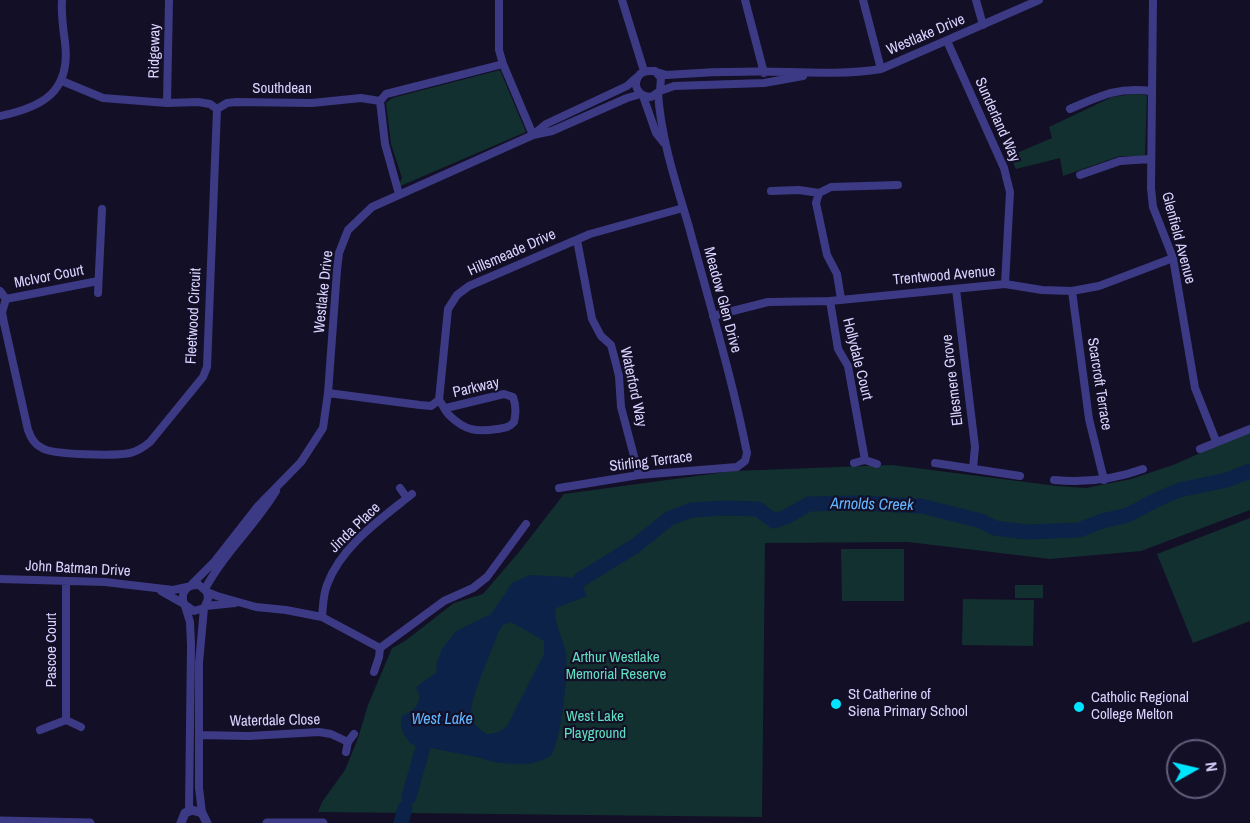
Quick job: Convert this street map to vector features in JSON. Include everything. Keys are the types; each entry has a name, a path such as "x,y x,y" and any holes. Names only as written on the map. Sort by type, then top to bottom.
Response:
{"street":[{"path":"0,116 19,112 44,102 62,81 65,44 61,20 62,0"},
{"name":"Ridgeway","path":"167,103 169,0"},
{"path":"499,0 499,50 533,135"},
{"path":"622,0 644,71"},
{"path":"746,0 764,73"},
{"path":"863,0 881,69"},
{"path":"976,0 983,25"},
{"name":"Westlake Drive","path":"655,71 666,75 864,72 881,69 1039,0"},
{"name":"Glenfield Avenue","path":"1153,0 1151,188 1154,207 1173,258 1196,388 1216,441"},
{"name":"Sunderland Way","path":"947,41 1004,168 1010,192 1005,284"},
{"name":"Southdean","path":"62,81 103,98 167,103 198,102 210,104 217,109 227,103 236,102 312,103 370,98 380,101 386,94 417,88 503,64"},
{"path":"644,71 655,71 661,78 662,87 651,97 642,95 636,88 637,77 644,71"},
{"name":"Westlake Drive","path":"659,92 674,86 764,82 819,73"},
{"name":"Westlake Drive","path":"533,135 546,124 627,86 637,77"},
{"path":"1070,109 1110,92 1134,89 1152,91"},
{"name":"Meadow Glen Drive","path":"659,92 660,116 666,146 745,441 747,453 745,461"},
{"name":"Westlake Drive","path":"189,586 215,561 258,506 301,462 323,429 339,253 348,230 372,207 399,194 533,135 552,130 627,98 642,95"},
{"name":"Meadow Glen Drive","path":"642,95 656,133 666,146"},
{"path":"380,101 385,144 399,194"},
{"name":"Fleetwood Circuit","path":"6,299 2,312 4,323 28,430 34,442 43,450 58,453 128,454 141,449 150,442 202,377 207,367 217,109"},
{"path":"1080,175 1120,161 1151,159"},
{"path":"771,191 799,190 819,193 831,187 898,185"},
{"path":"819,193 816,204 827,255 837,274 842,299"},
{"name":"Hillsmeade Drive","path":"439,400 448,309 457,295 469,286 590,234 683,208"},
{"name":"McIvor Court","path":"98,293 102,209"},
{"name":"Waterford Way","path":"577,240 592,319 601,336 611,345 615,360 619,376 621,407 639,475"},
{"name":"Trentwood Avenue","path":"713,316 768,302 830,301 1005,284 1042,290 1072,291 1099,286 1173,258"},
{"name":"McIvor Court","path":"6,299 98,281"},
{"name":"Ellesmere Grove","path":"956,289 975,447 973,468"},
{"path":"0,291 6,299"},
{"name":"Scarcroft Terrace","path":"1072,291 1089,419 1104,480"},
{"name":"Hollydale Court","path":"830,301 838,350 848,366 865,460"},
{"name":"Parkway","path":"328,393 431,406 439,400"},
{"name":"Parkway","path":"504,394 513,397 515,416 514,422 507,428 478,432 448,414 446,408 504,394"},
{"path":"439,400 446,408"},
{"path":"1200,449 1250,429"},
{"path":"854,463 865,460 877,464"},
{"name":"Stirling Terrace","path":"559,488 639,475 737,467 745,461"},
{"path":"935,463 1020,476"},
{"path":"1054,480 1082,482 1104,480 1143,469"},
{"name":"Westlake Drive","path":"206,590 218,566 263,513 283,480"},
{"name":"Jinda Place","path":"322,617 326,587 333,570 343,554 409,496 400,488"},
{"path":"374,672 380,648 444,601 473,588 488,577 526,524"},
{"name":"John Batman Drive","path":"0,579 105,582 173,590 189,586"},
{"name":"Pascoe Court","path":"66,581 66,720"},
{"path":"189,810 191,645 190,622 182,595 189,586 199,585 206,590 256,607 322,617 380,648"},
{"name":"John Batman Drive","path":"154,588 174,597 184,605"},
{"path":"206,590 208,599 205,607 199,663 199,788 202,813 207,823"},
{"path":"184,605 194,611 205,607 243,603"},
{"path":"40,730 66,720 81,727"},
{"name":"Waterdale Close","path":"199,735 249,736 319,732 331,734 348,742"},
{"path":"346,752 348,742 354,734"},
{"path":"181,823 182,816 189,810 202,813"},
{"path":"0,821 90,823"},
{"path":"267,823 323,823"}],"green space":[{"path":"500,70 526,132 398,187 402,178 391,144 386,103 392,98"},
{"path":"1147,95 1145,156 1120,156 1063,176 1060,158 1016,169 1010,156 1052,138 1049,127 1112,97"},
{"name":"Arthur Westlake Memorial Reserve","path":"1250,431 1250,510 1141,551 1050,559 908,542 765,543 762,817 318,812 322,802 345,770 368,705 392,648 405,641 454,603 483,594 564,494 733,471 892,465 1086,488 1131,479 1173,465"},
{"path":"1250,518 1250,621 1193,643 1157,554"},
{"path":"841,549 904,549 904,601 842,601"},
{"path":"1015,585 1043,585 1043,598 1015,598"},
{"path":"963,599 1034,600 1033,646 962,645"}],"water":[{"name":"West Lake","path":"530,575 568,577 580,580 587,596 556,608 557,625 567,662 561,721 551,756 531,763 510,764 411,744 403,731 401,720 402,716 411,711 419,701 416,688 436,673 437,661 442,649 456,631 491,614 512,583","holes":["511,622 544,641 544,654 507,726 492,734 486,734 473,721 471,709 499,631 503,625"]}],"waterway":[{"name":"Arnolds Creek","path":"580,580 635,546 670,518 692,510 758,509 774,521 809,504 858,503 921,506 981,521 995,528 1026,532 1079,530 1102,521 1128,515 1179,490 1227,480 1250,471"},
{"path":"409,797 423,747"},
{"path":"401,823 405,808"}],"place":[{"name":"St Catherine of Siena Primary School","path":"836,704"},
{"name":"Catholic Regional College Melton","path":"1079,707"}],"park label":[{"name":"West Lake Playground","path":"595,726"}]}
